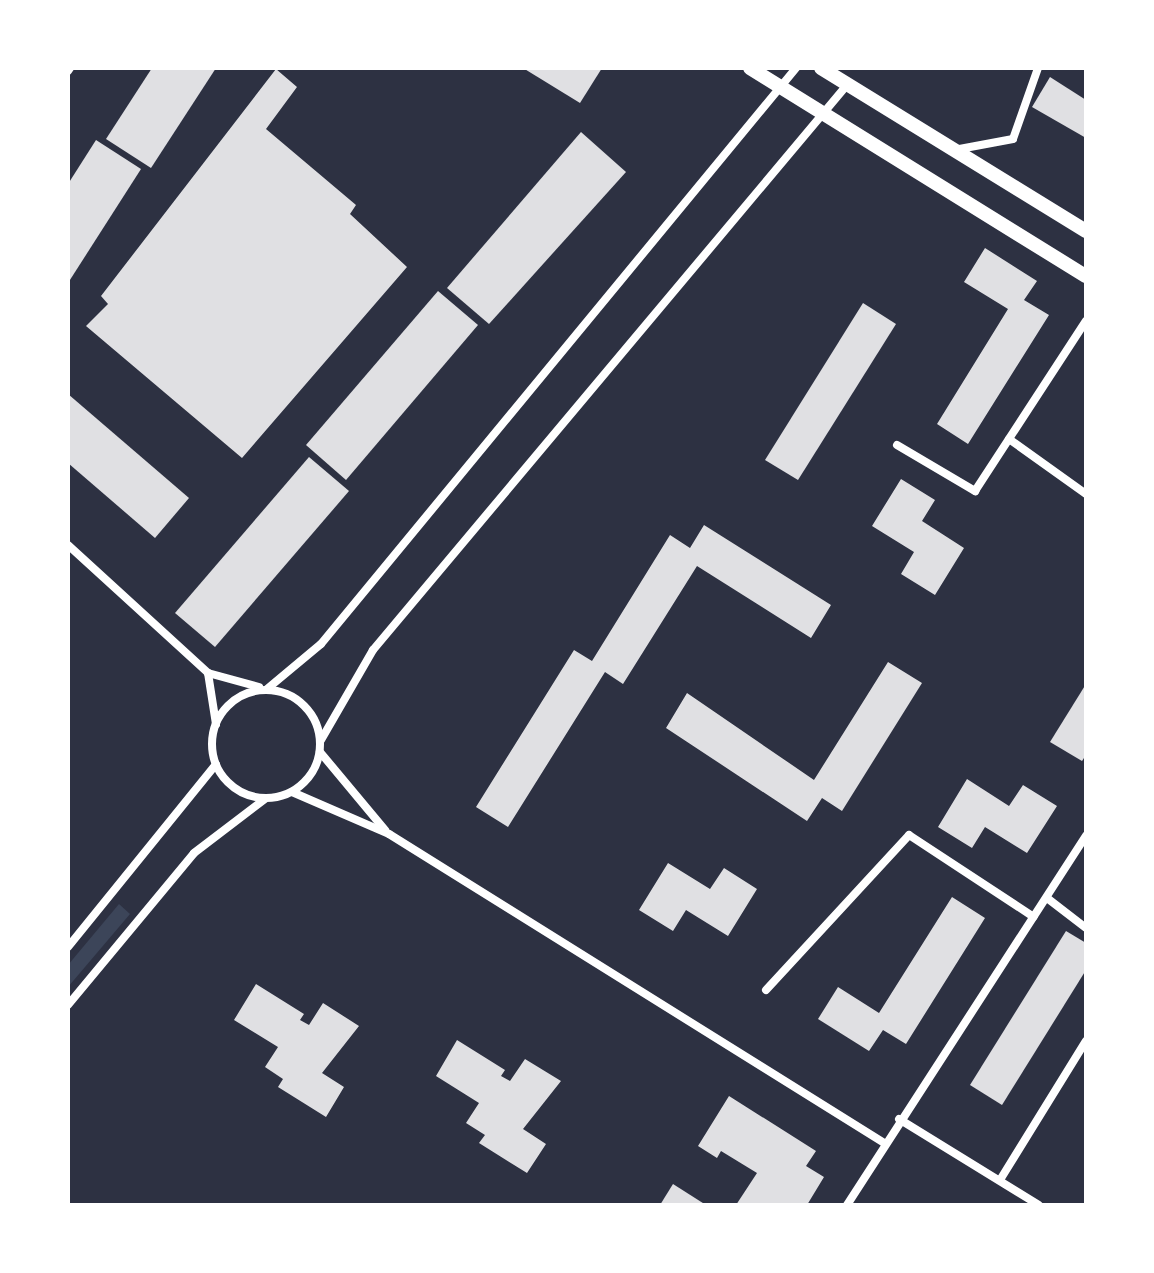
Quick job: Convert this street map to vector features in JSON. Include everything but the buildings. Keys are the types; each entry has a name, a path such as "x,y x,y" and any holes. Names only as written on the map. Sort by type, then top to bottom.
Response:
{"street":[{"path":"750,68 1086,276"},
{"path":"216,724 229,704 267,689 321,644 796,68"},
{"path":"821,68 1086,231"},
{"path":"954,150 1013,139 1038,68"},
{"path":"68,1005 194,853 267,798 292,792 312,773 321,740 373,650 827,114 847,85"},
{"path":"897,445 975,491 1086,321"},
{"path":"1009,439 1086,494"},
{"path":"68,545 208,673 267,689 306,706 321,740"},
{"path":"68,947 216,764 216,724 208,673"},
{"path":"320,752 389,834"},
{"path":"216,764 239,791 267,798"},
{"path":"292,792 389,834 884,1143"},
{"path":"766,990 909,835 1034,917"},
{"path":"847,1205 899,1119 1086,836"},
{"path":"1047,898 1086,928"},
{"path":"1000,1180 1086,1041"},
{"path":"899,1119 1039,1205"}],"shaded area":[{"path":"119,904 130,914 68,987 68,965"}]}
